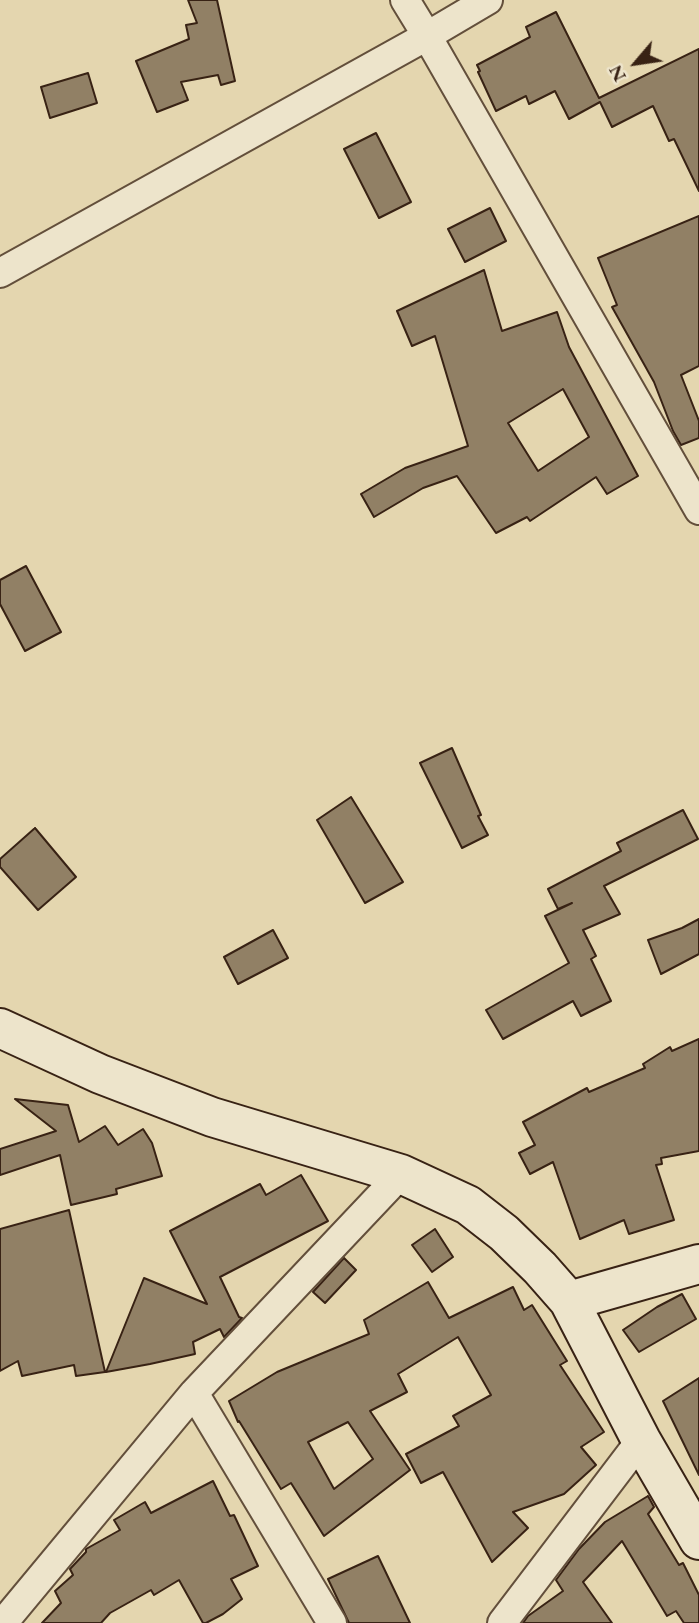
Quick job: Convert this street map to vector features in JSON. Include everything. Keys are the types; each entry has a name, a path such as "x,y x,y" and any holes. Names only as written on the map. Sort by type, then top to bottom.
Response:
{"street":[{"path":"405,0 697,501"},
{"path":"0,273 488,0"},
{"path":"0,1028 100,1074 212,1117 401,1174 468,1205 504,1233 569,1301 641,1440 699,1540"},
{"path":"3,1623 194,1393 401,1174"},
{"path":"569,1301 699,1264"},
{"path":"194,1393 332,1623"},
{"path":"502,1623 641,1440"}],"building":[{"path":"188,0 217,0 235,81 221,85 218,75 181,82 188,100 157,112 136,61 189,39 186,25 197,23"},
{"path":"556,12 599,98 699,49 699,191 674,139 669,141 653,106 612,127 600,102 569,119 555,91 529,104 526,96 496,111 477,65 530,37 526,27"},
{"path":"88,73 97,103 50,118 41,87"},
{"path":"376,133 411,202 379,218 344,149"},
{"path":"490,208 506,241 465,262 448,229"},
{"path":"699,216 699,366 681,375 699,421 699,438 681,445 654,382 612,307 617,305 598,258"},
{"path":"484,270 502,331 557,312 569,347 638,476 607,494 596,477 530,521 527,517 496,533 457,476 423,488 374,517 361,494 405,468 468,446 435,336 412,346 397,311","holes":["563,389 589,437 538,471 508,423"]},
{"path":"26,566 61,632 25,651 0,604 0,580"},
{"path":"452,748 488,835 462,848 420,763"},
{"path":"351,797 403,882 365,903 317,820"},
{"path":"683,810 698,839 604,886 620,914 583,930 596,956 591,959 611,1001 581,1016 573,1001 503,1039 486,1010 569,963 545,916 572,903 558,909 548,889 621,851 617,843"},
{"path":"35,828 76,877 38,910 0,867 0,859"},
{"path":"699,919 699,954 661,974 648,940"},
{"path":"273,930 288,958 238,984 224,957"},
{"path":"699,1039 699,1151 661,1158 662,1164 656,1165 674,1220 629,1234 624,1220 580,1239 553,1162 530,1174 519,1153 535,1145 523,1122 587,1088 589,1092 645,1068 643,1064 670,1047 672,1051"},
{"path":"15,1099 68,1105 79,1142 105,1126 118,1145 143,1129 152,1143 162,1176 116,1189 117,1194 71,1205 60,1155 0,1175 0,1149 56,1131"},
{"path":"301,1175 328,1221 220,1277 239,1317 242,1318 224,1337 220,1329 193,1342 195,1354 106,1372 144,1278 207,1304 170,1231 260,1184 266,1195"},
{"path":"69,1210 105,1372 76,1376 74,1365 22,1376 18,1361 0,1371 0,1229"},
{"path":"435,1229 453,1257 432,1272 412,1245"},
{"path":"344,1258 356,1270 325,1303 313,1292"},
{"path":"428,1282 449,1318 513,1287 524,1310 532,1305 567,1361 560,1365 604,1432 581,1447 596,1465 564,1494 513,1512 528,1528 492,1562 443,1472 421,1483 406,1454 459,1426 453,1416 491,1395 458,1337 398,1374 407,1392 370,1411 410,1470 324,1536 291,1483 281,1489 238,1422 229,1401 277,1372 369,1334 364,1320","holes":["348,1422 373,1459 334,1489 308,1442"]},
{"path":"682,1294 696,1319 639,1352 623,1330"},
{"path":"699,1378 699,1475 663,1401"},
{"path":"213,1481 230,1516 234,1515 258,1566 231,1579 242,1599 223,1614 203,1623 179,1580 154,1595 151,1590 110,1613 101,1623 42,1623 61,1603 55,1591 73,1575 70,1569 86,1549 120,1530 114,1520 145,1502 151,1513"},
{"path":"648,1496 654,1507 648,1514 679,1565 683,1563 699,1595 699,1623 684,1623 676,1611 667,1616 622,1541 583,1582 612,1623 523,1623 528,1616 563,1591 556,1580 579,1549 605,1522"},
{"path":"378,1556 410,1623 349,1623 328,1579"}]}
